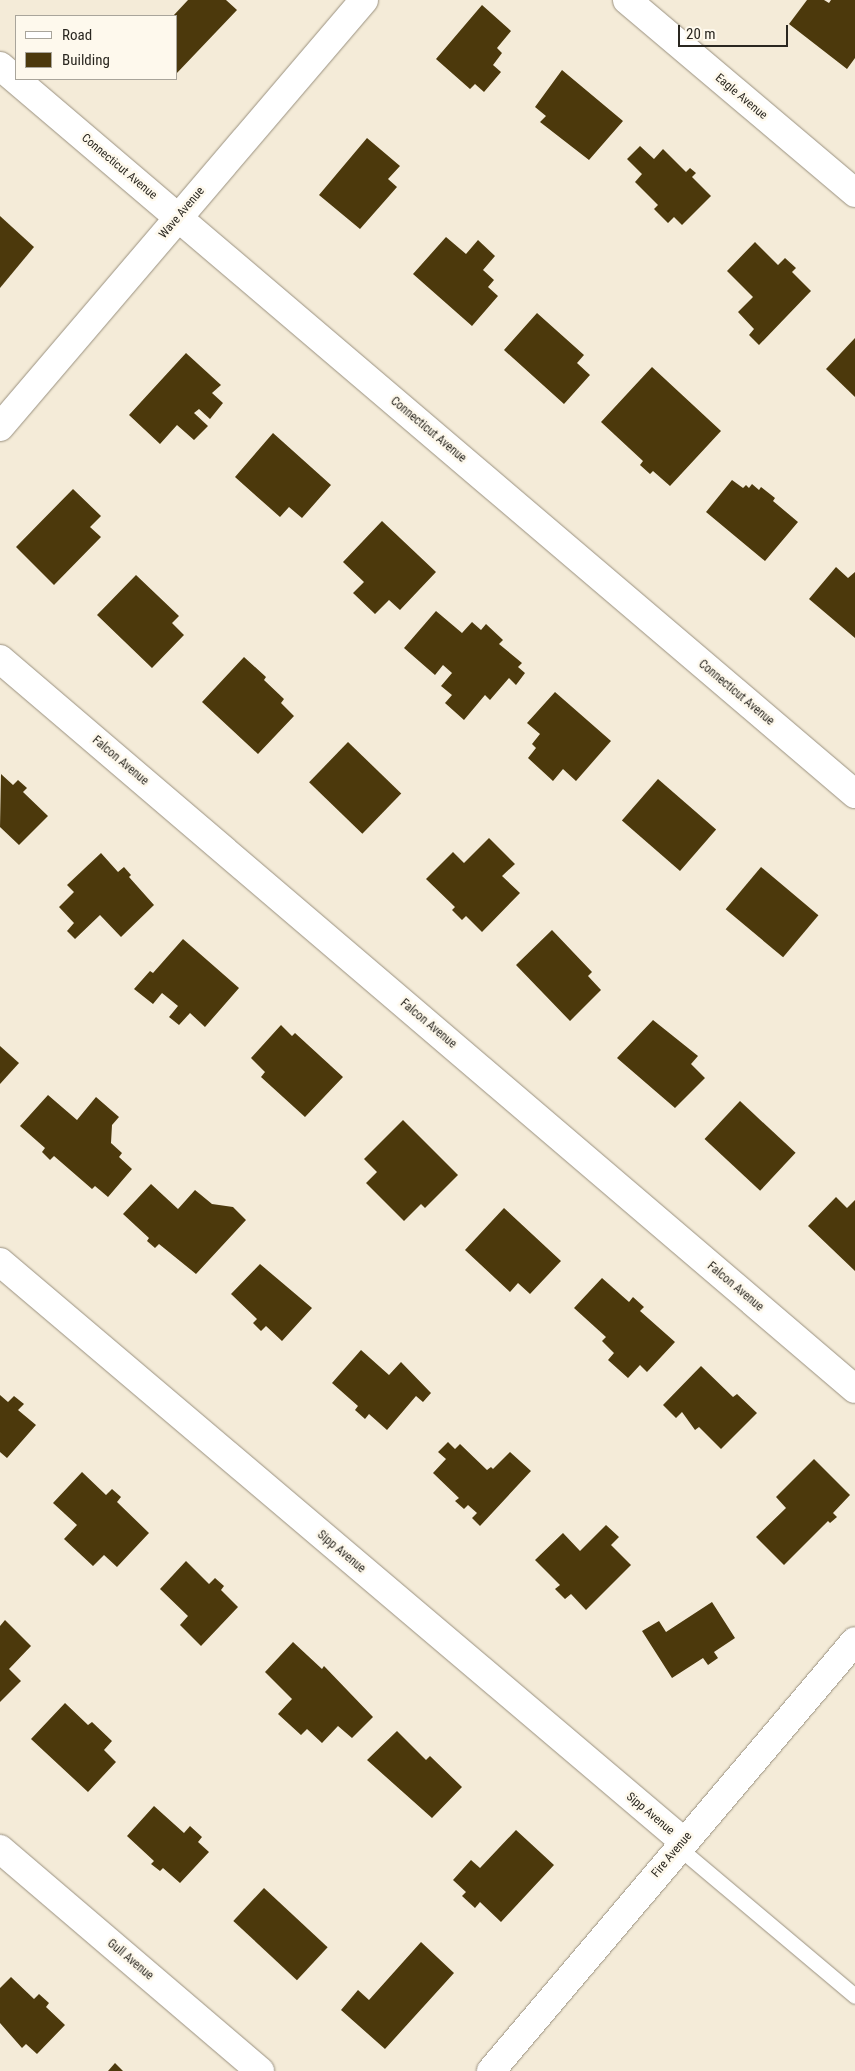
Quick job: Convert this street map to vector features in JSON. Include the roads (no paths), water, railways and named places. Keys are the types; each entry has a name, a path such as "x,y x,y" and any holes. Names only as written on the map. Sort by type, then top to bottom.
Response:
{"street":[{"name":"Wave Avenue","path":"0,427 364,0"},
{"name":"Eagle Avenue","path":"627,0 855,193"},
{"name":"Connecticut Avenue","path":"0,66 15,79"},
{"name":"Connecticut Avenue","path":"17,80 855,794"},
{"name":"Falcon Avenue","path":"0,659 855,1389"},
{"name":"Sipp Avenue","path":"0,1262 680,1844"},
{"name":"Fire Avenue","path":"491,2071 680,1844 855,1641"},
{"name":"Gull Avenue","path":"0,1849 260,2071"}],"lane":[{"path":"680,1844 855,1996"}]}
